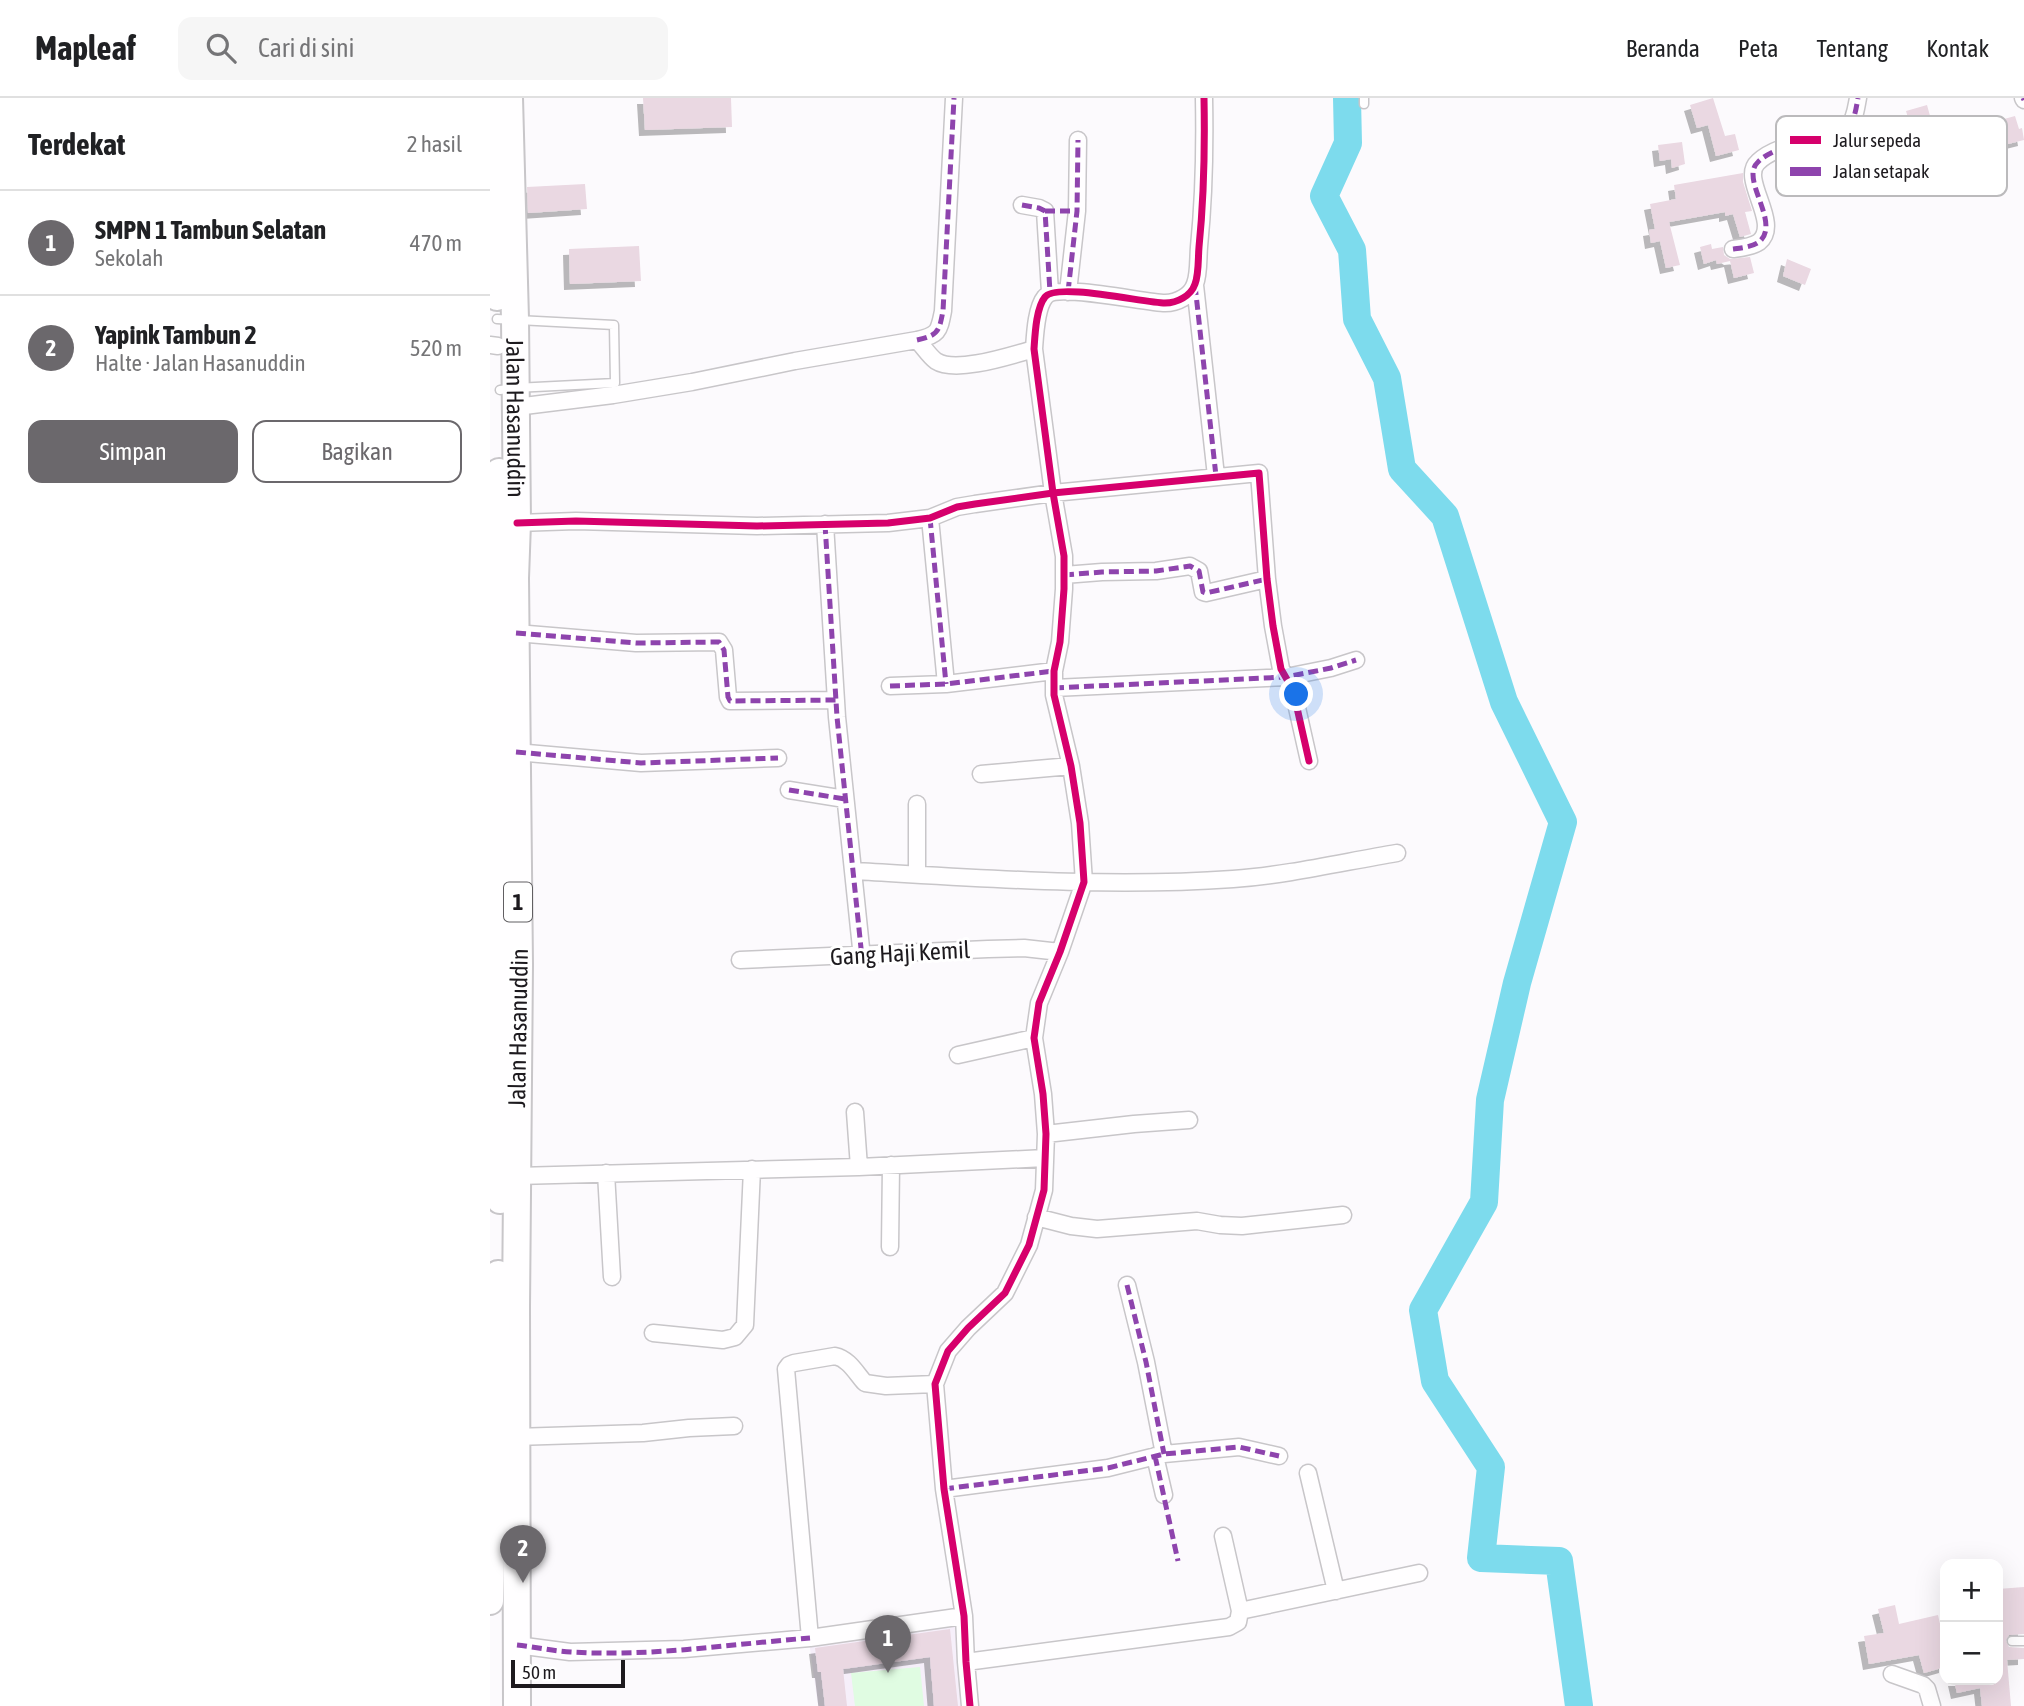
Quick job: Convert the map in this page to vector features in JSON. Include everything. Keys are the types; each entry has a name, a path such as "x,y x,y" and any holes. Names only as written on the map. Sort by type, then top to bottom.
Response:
{"highway":[{"name":"Jalan Hasanuddin","path":"490,1601 495,1207 492,969 510,395 494,346 506,319 509,98"},
{"name":"Jalan Hasanuddin","path":"490,100 517,523 517,1706"}],"street":[{"path":"510,395 613,395 932,337 939,330 943,311 954,98"},
{"path":"1204,98 1204,204 1195,285 1216,476"},
{"path":"1854,116 1858,98"},
{"path":"1069,292 1077,211 1079,140"},
{"path":"1733,249 1758,243 1763,237 1763,209 1753,170 1754,164 1776,152"},
{"path":"1022,205 1045,211 1077,211"},
{"path":"1045,211 1050,292"},
{"path":"970,1706 964,1616 944,1489 935,1384 948,1351 1004,1293 1029,1245 1044,1190 1046,1134 1034,1038 1040,1003 1084,882 1080,823 1054,688 1054,671 1060,642 1063,556 1034,349 1041,306 1050,292 1125,297 1166,303 1184,298 1195,285"},
{"path":"918,340 936,361 954,366 983,362 1034,349"},
{"path":"517,523 576,521 757,526 888,523 930,518 957,508 1053,493 1259,473 1267,579 1281,669 1293,690 1310,761"},
{"path":"930,518 946,684"},
{"path":"825,524 836,700 860,954"},
{"path":"1064,575 1156,571 1190,566 1199,571 1202,589 1206,593 1267,579"},
{"path":"516,633 636,643 719,642 724,650 730,701 836,700"},
{"path":"1054,688 1286,677 1356,660"},
{"path":"890,687 946,684 1054,671"},
{"path":"516,752 641,763 778,758"},
{"path":"981,774 1071,766"},
{"path":"789,790 845,799"},
{"path":"917,804 918,874"},
{"path":"854,871 1084,882 1234,879 1397,853"},
{"name":"Gang Haji Kemil","path":"740,960 1024,948 1060,952"},
{"path":"958,1055 1034,1038"},
{"path":"855,1112 859,1167"},
{"path":"1046,1134 1189,1120"},
{"path":"517,1176 859,1167 1045,1158"},
{"path":"890,1247 891,1165"},
{"path":"653,1333 723,1340 735,1337 745,1325 752,1169"},
{"path":"606,1173 612,1276"},
{"path":"1036,1217 1097,1229 1197,1221 1242,1226 1343,1215"},
{"path":"1127,1285 1146,1362 1164,1495"},
{"path":"810,1638 786,1369 794,1363 835,1356 848,1363 865,1383 886,1386 935,1384"},
{"path":"515,1437 643,1433 734,1426"},
{"path":"944,1489 1108,1468 1160,1455 1239,1447 1279,1456"},
{"path":"1308,1472 1336,1591"},
{"path":"966,1662 1229,1627 1238,1622 1240,1611 1223,1536"},
{"path":"1240,1611 1419,1573"},
{"path":"517,1645 570,1652 611,1653 684,1649 810,1638 964,1616"},
{"path":"1892,1674 1923,1685 1927,1689 1931,1706"}],"lane":[{"path":"506,319 614,325 615,383 510,395"},
{"path":"2011,1641 2024,1641"}],"shaded area":[{"path":"957,1620 966,1706 818,1706 809,1641"}],"green space":[{"path":"920,1667 924,1706 855,1706 851,1673"}],"building":[{"path":"643,98 731,98 732,127 645,130"},
{"path":"1713,98 1725,136 1735,134 1739,150 1716,156 1708,125 1697,128 1690,105"},
{"path":"1927,105 1930,116 1907,116 1906,111"},
{"path":"2015,116 2019,129 2022,128 2024,140 2007,144 2007,118"},
{"path":"1682,142 1685,164 1672,168 1671,159 1660,161 1658,145"},
{"path":"1743,173 1752,211 1745,212 1751,234 1740,237 1733,214 1725,216 1725,212 1669,222 1680,265 1666,268 1660,241 1651,243 1649,230 1655,229 1650,204 1676,199 1674,185"},
{"path":"585,184 587,209 528,213 527,187"},
{"path":"1711,244 1712,249 1723,247 1724,255 1730,259 1750,257 1754,273 1734,278 1730,261 1717,264 1716,260 1704,264 1700,247"},
{"path":"639,246 641,281 570,284 569,249"},
{"path":"1787,259 1811,269 1805,285 1783,276"},
{"path":"2024,1587 2024,1634 2009,1635 2006,1640 2009,1647 2024,1648 2024,1659 2007,1660 2011,1706 1982,1706 1980,1688 1957,1693 1955,1685 2003,1685 2003,1589"},
{"path":"1895,1605 1899,1624 1938,1615 1940,1668 1924,1673 1919,1655 1869,1664 1864,1636 1884,1633 1878,1609"},
{"path":"950,1629 958,1706 934,1706 930,1657 843,1669 847,1706 825,1706 815,1648"}],"waterway":[{"path":"1347,98 1348,143 1324,196 1352,250 1357,319 1387,378 1402,469 1445,516 1504,702 1563,822 1517,983 1490,1100 1484,1202 1423,1310 1435,1381 1491,1467 1481,1558 1559,1561 1579,1706"}],"marked path":[{"path":"917,340 937,331 943,311 954,98"},
{"path":"1854,116 1858,98"},
{"path":"1068,292 1077,211 1078,140"},
{"path":"1733,249 1756,244 1765,234 1766,224 1753,179 1754,170 1758,162 1776,151"},
{"path":"1022,205 1045,211 1050,292"},
{"path":"1045,211 1077,211"},
{"path":"1195,285 1216,476"},
{"path":"930,518 946,684"},
{"path":"825,524 837,717 860,954"},
{"path":"1064,575 1156,571 1190,566 1199,571 1203,592 1206,593 1267,579"},
{"path":"516,633 636,643 719,642 724,650 730,701 836,700"},
{"path":"1054,688 1286,677 1356,660"},
{"path":"890,686 946,684 1054,671"},
{"path":"516,752 641,763 778,758"},
{"path":"789,790 845,799"},
{"path":"1127,1285 1164,1454"},
{"path":"944,1489 1108,1468 1164,1454 1239,1447 1279,1456"},
{"path":"1155,1456 1178,1561"},
{"path":"517,1645 571,1652 631,1653 810,1638"}],"cycle path":[{"path":"970,1706 964,1616 944,1489 935,1384 948,1351 1005,1293 1029,1245 1044,1190 1046,1134 1034,1038 1039,1003 1084,882 1080,823 1071,766 1054,695 1054,671 1060,642 1064,589 1064,556 1034,349 1036,322 1042,302 1052,293 1083,292 1165,303 1179,300 1190,292 1196,280 1198,266 1204,172 1204,98"},
{"path":"517,523 576,521 757,526 888,523 930,518 957,507 1053,493 1259,473 1273,626 1281,669 1293,690 1309,761"}],"place":[{"name":"Yapink Tambun 2","path":"523,1583"},
{"name":"SMPN 1 Tambun Selatan","path":"888,1673"}]}
